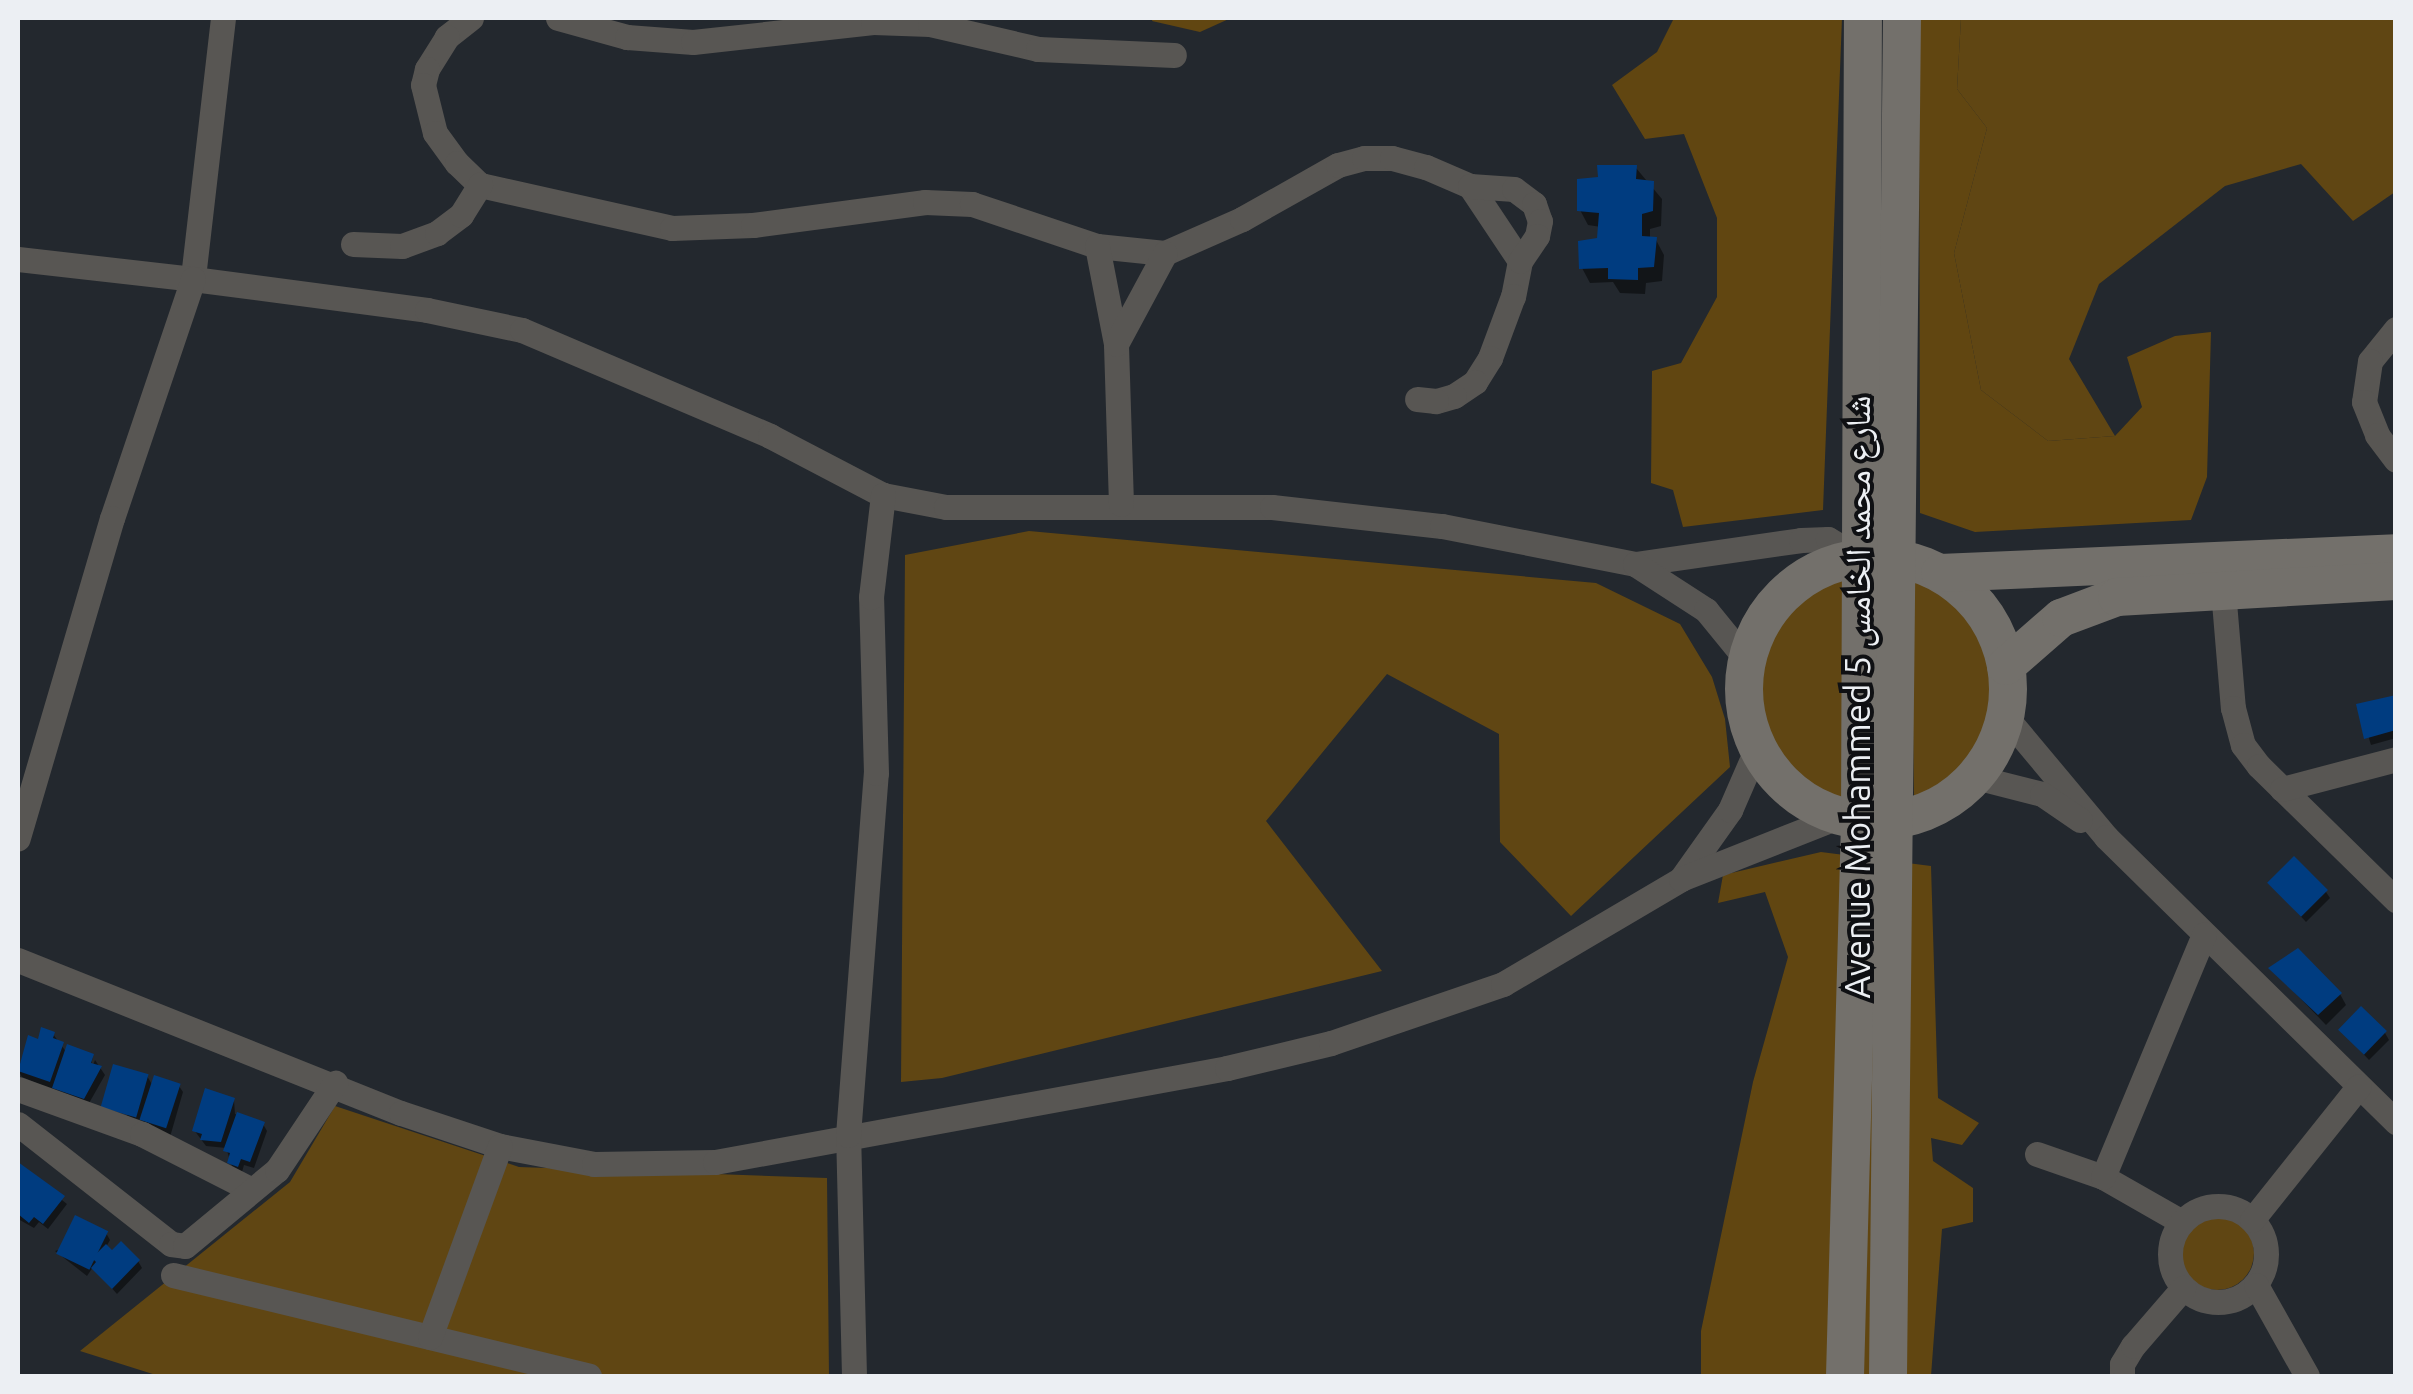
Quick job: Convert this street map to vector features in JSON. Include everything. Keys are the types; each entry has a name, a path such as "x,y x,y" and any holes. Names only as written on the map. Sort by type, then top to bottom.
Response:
{"main road":[{"name":"Avenue Mohammed 5 شارع محمد الخامس","path":"1864,18 1858,556 1864,819 1888,1376"},
{"name":"Avenue Mohammed 5 شارع محمد الخامس","path":"1845,1376 1864,819 1896,557 1902,18"},
{"path":"1940,573 2396,553"},
{"path":"1858,556 1896,557 1940,573 1971,596 1994,629 2006,666 2005,716 1994,748 1975,776 1951,798 1923,813 1864,819 1806,802 1778,778 1757,748 1747,719 1746,659 1766,614 1801,579 1858,556"},
{"path":"2006,666 2061,618 2090,604 2140,594 2396,580"}],"street":[{"path":"18,838 112,518 193,279 224,18"},
{"path":"471,18 447,37 427,69 423,99 435,133 480,185 672,228 753,224 925,202 972,204 1098,246 1165,253 1242,219 1308,178 1364,158 1392,158 1470,186 1514,189 1534,204 1540,221 1537,236 1520,261 1513,296 1490,358 1475,382 1454,396 1436,401 1417,399"},
{"path":"558,18 627,38 692,42 758,32 892,22 930,24 1038,48 1174,55"},
{"path":"353,244 402,246 438,233 461,215 480,185"},
{"path":"1470,186 1520,261"},
{"path":"1098,246 1116,344 1121,504"},
{"path":"1116,344 1165,253"},
{"path":"18,259 427,310 522,330 770,436 883,495 946,507 1272,507 1355,514 1635,564 1815,539 1828,539 1858,556"},
{"path":"2396,329 2370,361 2364,402 2377,436 2396,460"},
{"path":"854,1376 848,1134 876,773 876,656 871,597 883,495"},
{"path":"1635,564 1706,610 1746,659"},
{"path":"2223,590 2238,734 2250,756 2396,900"},
{"path":"2005,716 2106,838 2396,1122"},
{"path":"1681,880 1730,810 1757,748"},
{"path":"2282,789 2396,759"},
{"path":"1975,776 2042,794 2106,838"},
{"path":"18,960 335,1083 401,1113 500,1146 594,1164 650,1166 774,1154 848,1134 1227,1068 1360,1034 1502,984 1681,880 1864,819"},
{"path":"2102,1177 2204,934"},
{"path":"18,1124 178,1247 185,1246 290,1154 335,1083"},
{"path":"2252,1220 2359,1086"},
{"path":"18,1089 142,1134 252,1190"},
{"path":"430,1338 500,1146"},
{"path":"2036,1154 2102,1177 2182,1222"},
{"path":"2209,1207 2239,1211 2252,1220 2266,1244 2266,1259 2256,1285 2244,1296 2212,1302 2183,1288 2175,1276 2170,1248 2182,1222 2209,1207"},
{"path":"173,1275 589,1376"},
{"path":"2256,1285 2307,1376"},
{"path":"2122,1376 2122,1364 2133,1346 2183,1288"}],"shaded area":[{"path":"1231,18 1200,32 1152,21"},
{"path":"1674,18 1842,18 1823,510 1683,527 1673,490 1651,483 1652,371 1681,363 1717,297 1717,218 1684,134 1645,139 1612,85 1657,52"},
{"path":"1919,18 1961,18 1957,89 1987,128 1954,253 1981,390 2048,441 2115,436 2142,407 2127,357 2175,336 2211,332 2207,477 2191,520 1975,532 1920,513"},
{"path":"1961,18 2395,18 2395,192 2353,221 2301,164 2225,186 2099,284 2069,359 2115,436 2048,441 1981,390 1954,253 1987,128 1957,89"},
{"path":"1029,531 1596,583 1680,624 1712,677 1725,719 1730,767 1571,916 1500,842 1499,734 1387,674 1266,821 1382,971 942,1078 901,1082 905,555"},
{"path":"1911,576 1942,591 1973,621 1990,661 1992,703 1978,744 1951,777 1914,798"},
{"path":"1842,579 1842,797 1826,795 1791,771 1767,735 1757,693 1763,651 1784,613 1817,586"},
{"path":"1821,852 1931,866 1938,1098 1979,1123 1962,1145 1931,1138 1933,1161 1973,1188 1973,1222 1942,1229 1931,1376 1701,1376 1701,1331 1753,1082 1788,957 1765,892 1718,903 1723,875"},
{"path":"335,1106 519,1167 827,1178 829,1376 159,1376 80,1351 290,1182"},
{"path":"2217,1216 2243,1227 2254,1253 2243,1279 2217,1290 2191,1279 2180,1253 2191,1227"}],"building":[{"path":"1597,165 1637,165 1636,179 1654,181 1653,211 1642,214 1642,236 1657,237 1654,267 1638,268 1638,280 1608,279 1608,268 1579,269 1578,241 1597,238 1599,213 1577,211 1577,179 1598,177"},
{"path":"2396,695 2396,730 2364,739 2356,704"},
{"path":"2294,856 2328,890 2301,917 2267,883"},
{"path":"2298,948 2342,993 2318,1015 2268,968"},
{"path":"2361,1006 2387,1031 2364,1055 2338,1030"},
{"path":"41,1027 55,1032 53,1038 64,1042 50,1082 18,1071 28,1035 38,1039"},
{"path":"67,1044 94,1054 91,1063 102,1066 84,1099 52,1088"},
{"path":"113,1064 149,1074 136,1117 101,1107"},
{"path":"154,1075 181,1084 166,1128 139,1120"},
{"path":"205,1088 235,1098 221,1142 200,1140 202,1134 192,1131"},
{"path":"237,1112 265,1122 250,1162 241,1159 238,1167 227,1163 230,1153 223,1151"},
{"path":"18,1162 65,1196 43,1224 34,1217 29,1223 18,1214"},
{"path":"75,1215 108,1231 89,1270 56,1254"},
{"path":"121,1241 140,1260 112,1289 91,1268 96,1262 92,1258 106,1244 112,1250"}]}
